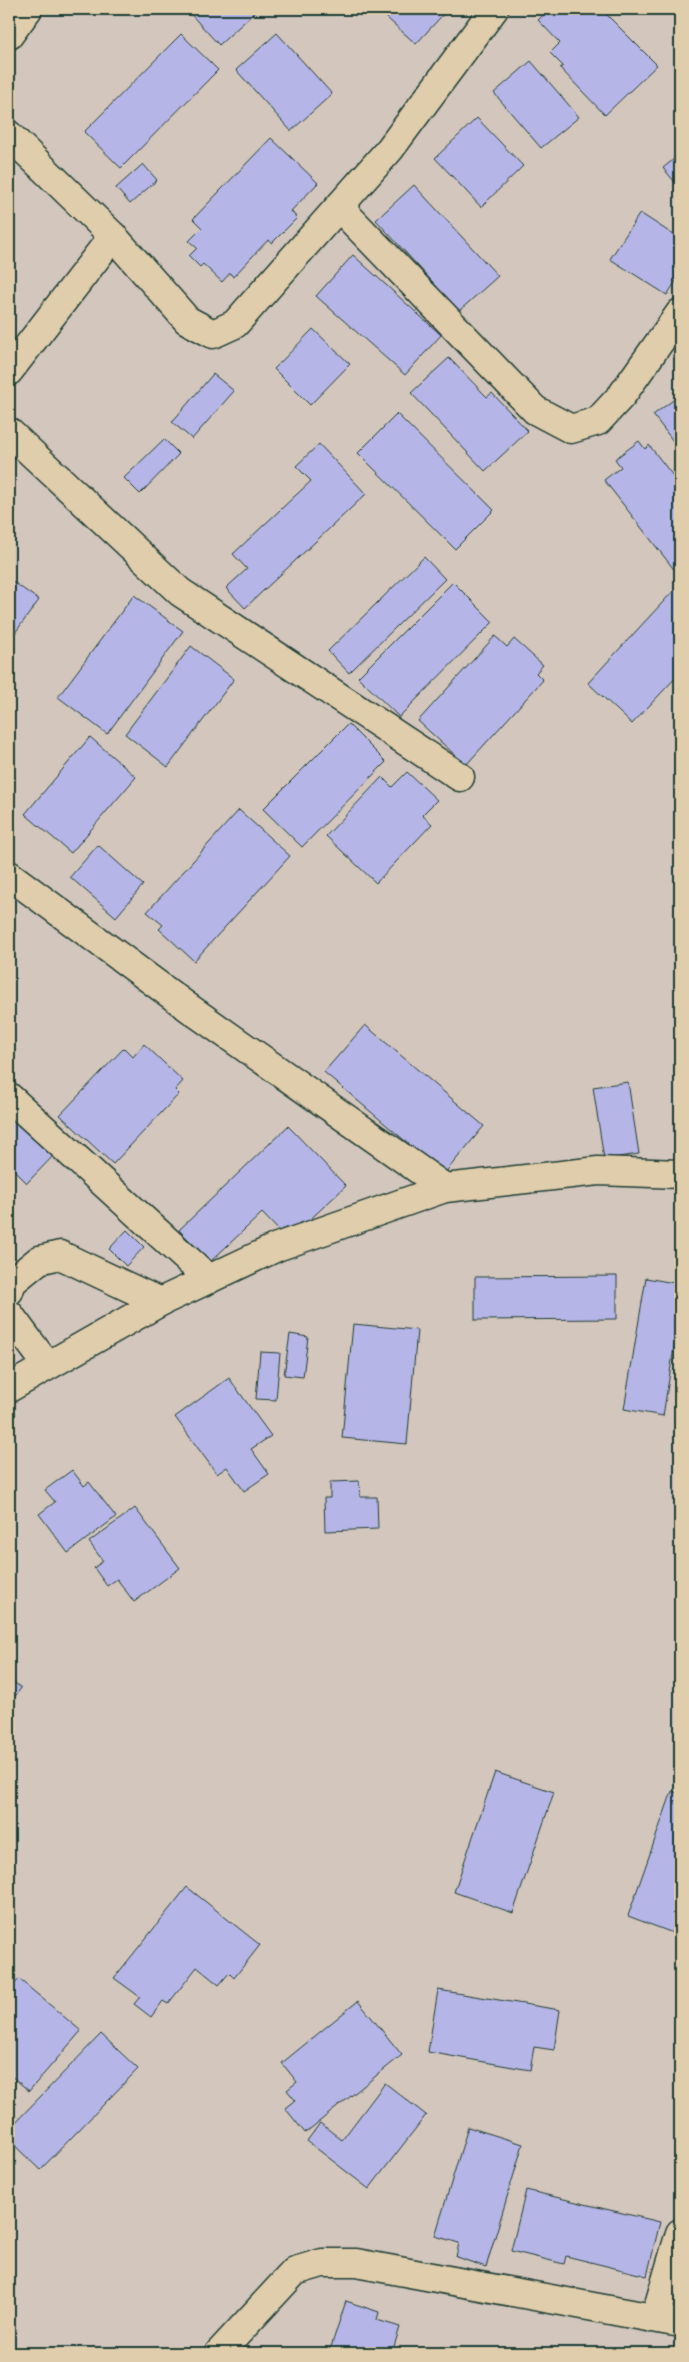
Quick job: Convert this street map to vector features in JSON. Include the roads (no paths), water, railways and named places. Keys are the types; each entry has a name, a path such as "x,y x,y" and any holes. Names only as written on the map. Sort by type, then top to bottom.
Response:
{"street":[{"path":"9,35 28,9"},
{"path":"9,135 113,236 187,320 213,334 235,324 390,148 494,9"},
{"path":"338,207 535,410 570,429 598,421 622,395 680,313"},
{"path":"9,371 113,236"},
{"path":"9,432 180,592 460,777"},
{"path":"9,875 189,1008 445,1188"},
{"path":"9,1097 209,1279"},
{"path":"9,1388 160,1302 277,1247 445,1188 598,1172 680,1174"},
{"path":"9,1291 12,1282 39,1260 60,1255 160,1302"},
{"path":"9,1314 47,1365"},
{"path":"220,2353 295,2271 322,2263 356,2263 668,2321 680,2234"}]}
